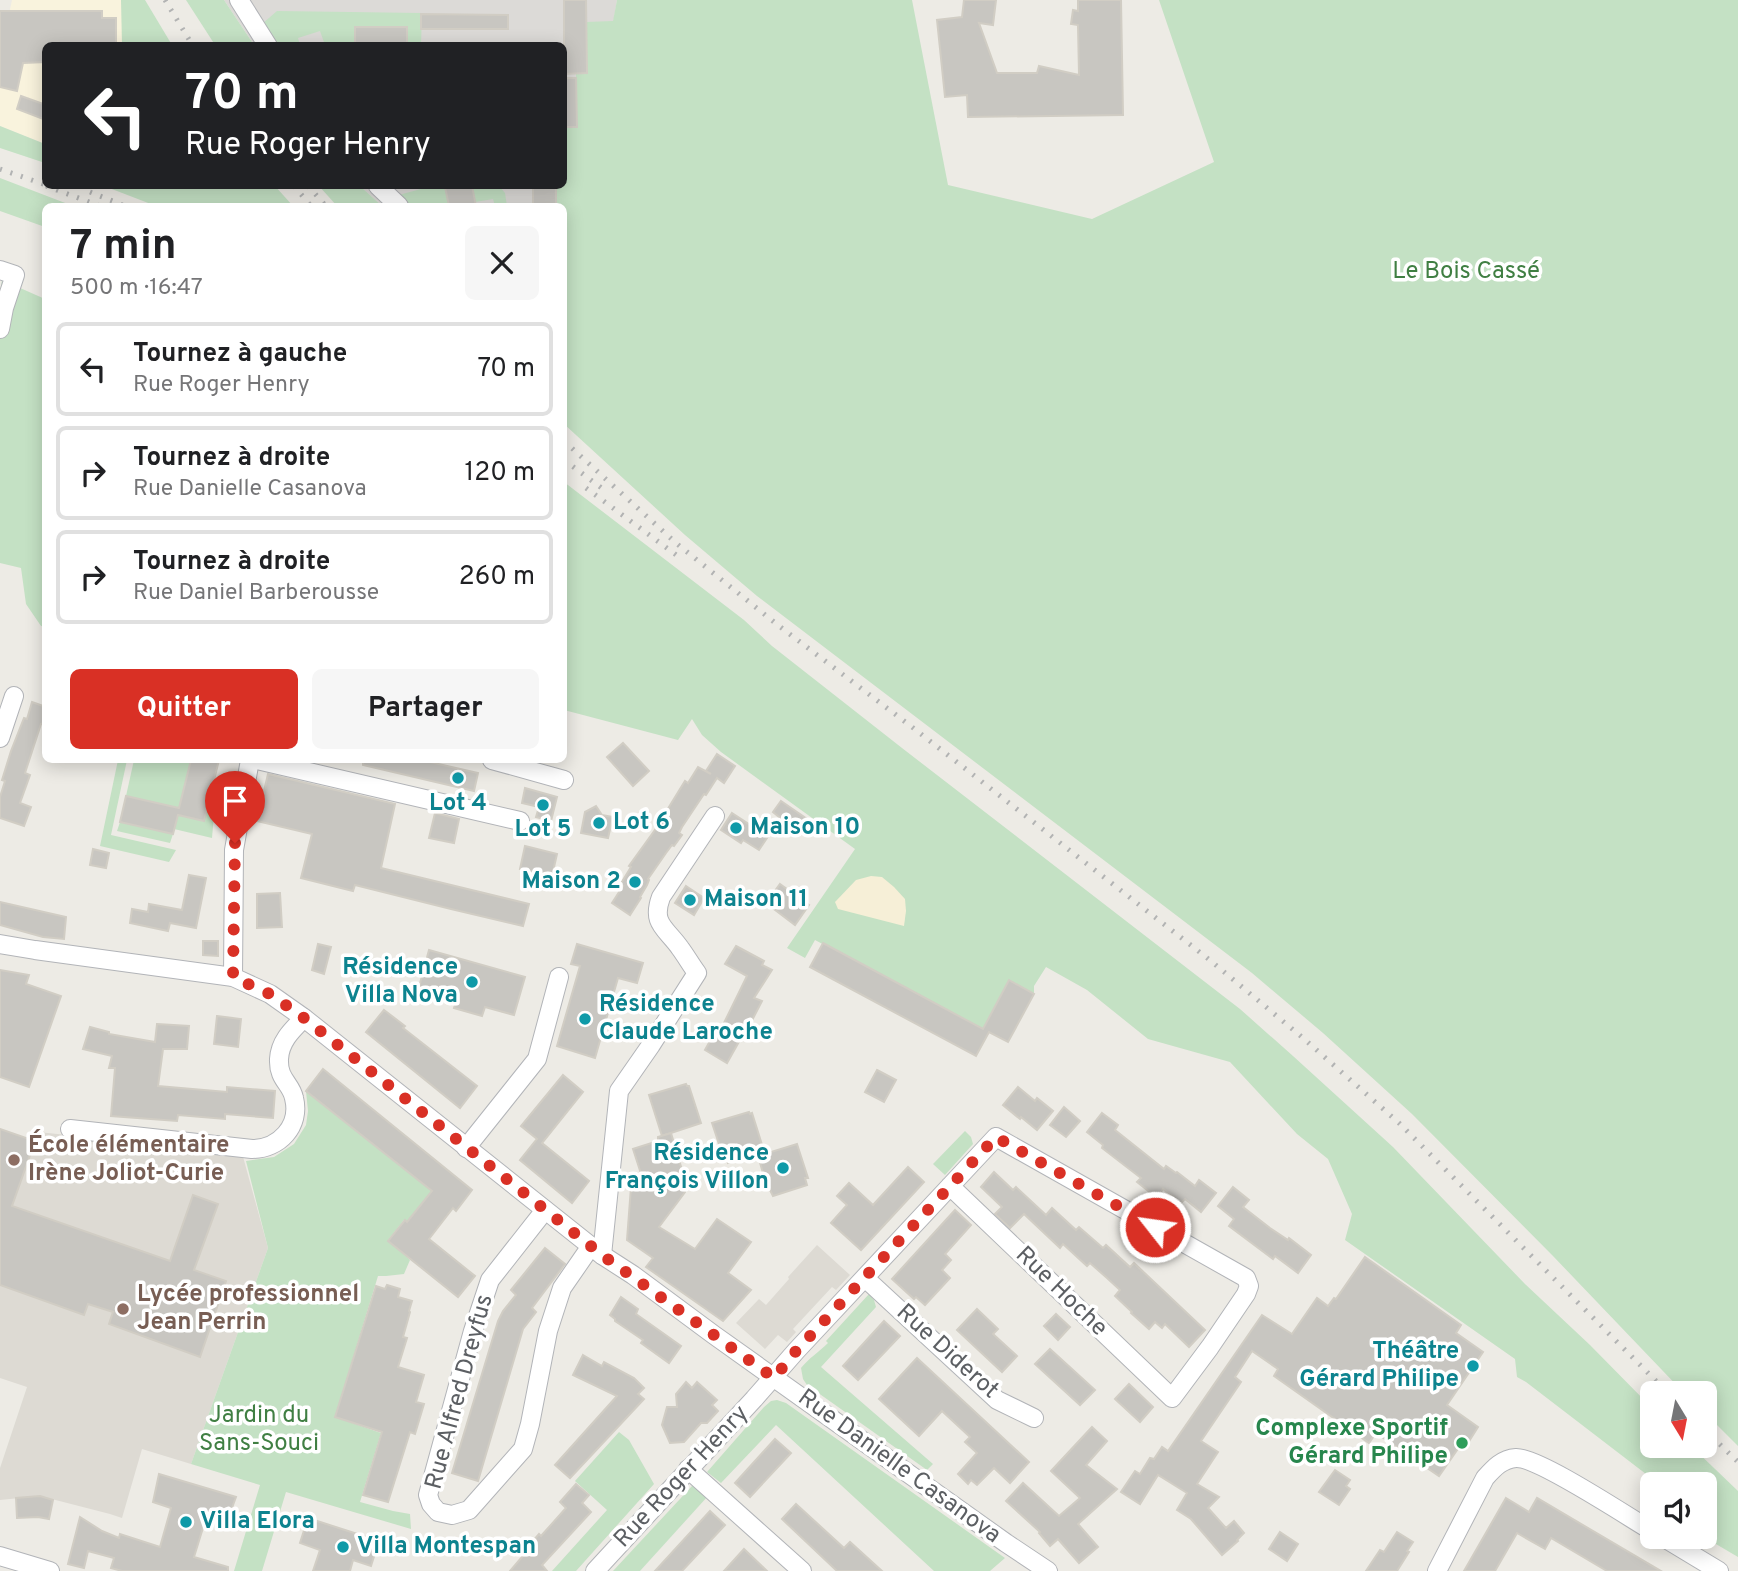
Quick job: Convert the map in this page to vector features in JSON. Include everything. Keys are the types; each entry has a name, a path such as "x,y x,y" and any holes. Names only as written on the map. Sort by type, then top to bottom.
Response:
{"street":[{"path":"239,0 265,42"},
{"path":"381,189 396,203"},
{"path":"0,270 15,275 0,329"},
{"path":"0,738 14,696"},
{"path":"233,977 234,850 249,763"},
{"path":"270,763 520,821"},
{"path":"503,763 564,780"},
{"path":"596,1251 619,1091 697,973 660,923 656,910 661,897 715,816"},
{"name":"Rue Danielle Casanova","path":"0,944 233,977 270,994 304,1018 596,1251 1048,1571"},
{"path":"467,1148 537,1059 559,977"},
{"path":"70,1129 252,1149 272,1145 289,1131 295,1111 293,1094 280,1073 280,1051 286,1037 304,1018"},
{"name":"Rue Roger Henry","path":"595,1571 996,1137 1245,1278 1250,1286 1246,1294 1172,1398"},
{"name":"Rue Hoche","path":"950,1186 1172,1398"},
{"name":"Rue Alfred Dreyfus","path":"545,1210 490,1280 473,1331 428,1494 431,1504 438,1512 452,1516 469,1510 523,1449 548,1331 562,1288 596,1251"},
{"name":"Rue Diderot","path":"865,1278 997,1401 1034,1418"},
{"path":"1437,1571 1485,1478 1496,1465 1507,1460 1527,1459 1640,1524"},
{"path":"688,1469 802,1571"},
{"path":"1683,1549 1719,1571"},
{"path":"0,1556 50,1571"}],"shaded area":[{"path":"12,0 125,0 149,42 42,42 42,143 0,126 0,56"},
{"path":"224,0 617,0 567,302 567,203 379,203 363,189 567,189 567,42 252,42"},
{"name":"Lycée professionnel Jean Perrin","path":"38,1132 242,1153 268,1248 191,1464 142,1449 122,1518 40,1496 0,1500 0,1468 27,1387 0,1378 0,1179 19,1186"},
{"path":"817,1245 850,1275 836,1290 832,1287 793,1329 796,1332 787,1342 778,1335 765,1349 736,1323 759,1299 766,1305"}],"green space":[{"path":"121,0 145,0 170,42 122,42"},
{"path":"186,0 224,0 252,42 213,42"},
{"name":"Le Bois Cassé","path":"617,0 912,0 948,185 1092,219 1214,162 1159,0 1738,0 1738,1446 1717,1425 1717,1381 1673,1381 1412,1114 1323,1033 1252,973 757,596 685,535 567,427 567,203 556,203 556,189 567,189 567,127 577,127 576,73 587,72 586,22 613,21"},
{"path":"277,11 422,13 421,42 407,42 407,27 356,27 355,42 324,42 320,31 298,38 299,42 274,42 262,24"},
{"path":"0,126 42,143 42,162 0,148"},
{"path":"0,178 65,203 42,203 42,226 0,211"},
{"path":"112,189 278,189 290,203 148,203"},
{"path":"322,189 363,189 379,203 334,203"},
{"path":"421,189 445,189 448,203 403,203 395,196"},
{"path":"473,189 502,189 507,203 494,203 493,199 475,202"},
{"path":"2,280 42,298 42,626 26,604 21,568 0,563"},
{"path":"567,484 1240,1009 1393,1147 1525,1284 1640,1396 1640,1458 1704,1458 1738,1491 1738,1557 1717,1545 1717,1472 1643,1472 1517,1377 1515,1359 1345,1240 1352,1214 1328,1159 1297,1134 1230,1062 1148,1039 1087,990 1046,967 1034,986 1034,994 1010,981 983,1029 815,940 805,958 787,948 855,849 721,752 702,735 692,719 678,740 567,711"},
{"path":"117,763 126,763 111,835 176,850 169,862 100,846"},
{"path":"133,763 190,763 179,808 126,796"},
{"path":"209,798 215,803 212,838 174,829 178,815"},
{"path":"120,822 173,834 170,843 117,831"},
{"name":"Jardin du Sans-Souci","path":"306,1091 432,1191 407,1222 404,1220 388,1240 410,1260 404,1274 378,1276 335,1417 381,1433 360,1502 410,1514 411,1529 286,1492 262,1571 234,1571 260,1485 191,1464 268,1248 246,1161 274,1157 294,1144 306,1125"},
{"path":"965,1131 973,1144 945,1175 933,1164"},
{"path":"869,1294 876,1307 821,1367 933,1464 927,1470 807,1385 803,1379 801,1368 828,1343 826,1341"},
{"path":"777,1400 786,1403 1005,1558 990,1571 934,1571 776,1425 721,1483 707,1472 764,1407"},
{"path":"619,1432 629,1440 654,1484 576,1571 552,1571 607,1510 575,1481"},
{"path":"693,1485 708,1496 640,1571 613,1571"}],"sand":[{"path":"871,876 882,877 905,899 904,926 838,909 835,902 856,880"}],"building":[{"path":"564,0 586,0 587,73 567,74 567,42 564,42"},
{"path":"964,0 996,0 993,25 979,23 997,73 1037,73 1039,66 1079,75 1078,25 1071,24 1073,10 1078,11 1078,0 1121,0 1123,115 968,117 967,95 945,97 937,20 962,17"},
{"path":"0,11 102,11 102,18 116,18 116,42 42,42 42,62 23,63 17,91 0,87"},
{"path":"421,14 508,15 508,29 421,29"},
{"path":"355,27 407,27 407,42 355,42"},
{"path":"567,78 576,78 577,127 567,127"},
{"path":"21,96 42,104 42,118 17,109"},
{"path":"445,189 473,189 475,203 448,203"},
{"path":"533,189 556,189 556,203 533,203"},
{"path":"32,702 42,706 42,724 25,773 30,775 20,803 31,807 24,826 0,818 0,797 11,751 24,718 27,719"},
{"path":"623,743 649,771 633,786 607,757"},
{"path":"717,754 735,766 724,783 717,778 706,795 704,794 682,827 679,833 682,835 648,879 641,898 630,915 612,903 623,886 620,885 631,867 629,866 665,816 685,781 688,783 698,767 711,774 706,771"},
{"path":"190,763 218,763 204,821 178,815 173,834 120,822 126,796 179,808"},
{"path":"434,763 478,773 474,791 363,765"},
{"path":"268,774 395,804 381,868 529,904 523,926 355,885 353,891 301,878 312,834 257,821"},
{"name":"Lot 5","path":"525,788 557,797 551,821 536,817 539,807 522,803"},
{"path":"781,801 810,821 800,834 773,812"},
{"name":"Lot 6","path":"596,806 602,815 613,817 608,838 581,833 585,812"},
{"path":"435,813 459,819 454,843 429,838"},
{"path":"732,813 755,828 762,817 775,826 759,850 743,840 741,843 721,830"},
{"path":"525,846 557,854 552,876 520,869"},
{"path":"93,849 109,853 106,868 90,865"},
{"path":"189,875 206,878 196,928 170,923 168,931 130,923 132,909 148,912 149,904 182,910"},
{"path":"780,884 809,905 795,925 766,903"},
{"name":"Maison 11","path":"686,886 704,898 694,915 675,903"},
{"path":"280,893 282,927 257,928 257,894"},
{"path":"0,902 66,917 64,939 43,937 0,925"},
{"path":"203,941 218,941 218,956 203,955"},
{"path":"823,943 983,1029 1009,980 1034,994 1008,1042 989,1032 976,1056 810,967"},
{"path":"318,944 331,947 324,974 312,970"},
{"name":"Résidence Claude Laroche","path":"577,944 643,963 637,983 618,978 595,1058 557,1046 580,966 571,964"},
{"path":"736,946 764,961 762,965 772,970 754,998 762,1001 727,1063 705,1050 719,1025 722,1027 747,976 725,964"},
{"name":"Résidence Villa Nova","path":"429,950 525,977 514,1015 485,1007 482,1016 454,1008 457,998 419,987"},
{"path":"0,970 29,975 26,984 61,996 29,1087 0,1077"},
{"path":"384,1010 477,1086 460,1108 366,1032"},
{"path":"217,1016 241,1019 238,1047 214,1044"},
{"path":"157,1024 189,1026 187,1049 163,1049 158,1086 227,1092 227,1087 275,1091 273,1118 225,1114 225,1119 178,1115 177,1121 111,1116 115,1068 109,1068 112,1056 83,1049 90,1027 109,1034 155,1042"},
{"path":"323,1069 472,1190 456,1211 453,1208 429,1239 475,1276 458,1297 388,1241 432,1191 306,1091"},
{"path":"877,1070 896,1080 884,1102 865,1092"},
{"path":"563,1075 583,1092 542,1143 589,1181 572,1203 520,1160 537,1139 521,1126"},
{"name":"Résidence François Villon","path":"686,1084 701,1123 662,1136 649,1095"},
{"path":"1018,1087 1053,1111 1037,1130 1003,1105"},
{"path":"1064,1107 1080,1121 1066,1137 1050,1125"},
{"name":"Résidence François Villon","path":"752,1113 764,1151 728,1163 712,1123"},
{"path":"1102,1113 1118,1125 1115,1130 1164,1169 1166,1166 1177,1172 1195,1186 1199,1180 1216,1193 1201,1212 1185,1199 1181,1203 1163,1189 1157,1198 1137,1182 1141,1178 1102,1148 1103,1145 1087,1132"},
{"path":"0,1129 35,1141 12,1206 170,1261 193,1195 218,1204 194,1270 226,1281 200,1357 109,1324 113,1312 88,1304 84,1315 0,1285"},
{"path":"671,1133 682,1170 680,1178 685,1192 659,1227 695,1249 717,1219 751,1242 728,1273 751,1290 723,1321 646,1267 653,1258 627,1240 631,1187 644,1183 633,1149 658,1141 658,1137"},
{"name":"Résidence François Villon","path":"797,1144 808,1178 805,1178 807,1185 773,1196 768,1190 758,1156"},
{"path":"908,1167 924,1182 861,1250 831,1223 847,1205 837,1196 849,1183 873,1205"},
{"path":"994,1172 1013,1190 1016,1187 1046,1215 1052,1208 1076,1230 1079,1227 1103,1248 1106,1245 1130,1267 1134,1263 1205,1330 1189,1347 1165,1324 1162,1328 1155,1322 1149,1329 1115,1296 1120,1290 1107,1278 1090,1263 1087,1266 1063,1244 1060,1248 1024,1214 1010,1228 995,1214 1002,1207 981,1187"},
{"path":"1233,1187 1249,1200 1243,1207 1311,1255 1298,1273 1275,1256 1273,1259 1229,1226 1234,1219 1218,1206"},
{"path":"955,1210 971,1225 945,1254 951,1260 942,1270 950,1278 925,1305 892,1279"},
{"path":"545,1248 565,1264 532,1308 536,1312 523,1329 478,1481 452,1473 498,1321 516,1295 511,1290"},
{"path":"1365,1257 1461,1325 1456,1333 1483,1352 1447,1405 1478,1427 1466,1446 1462,1443 1439,1476 1376,1433 1369,1443 1274,1376 1278,1369 1252,1351 1235,1377 1241,1382 1201,1441 1218,1452 1197,1484 1219,1497 1208,1508 1226,1528 1234,1521 1244,1533 1238,1541 1222,1555 1191,1519 1177,1510 1187,1493 1158,1475 1140,1504 1121,1492 1135,1471 1140,1474 1150,1458 1154,1459 1162,1447 1168,1451 1262,1315 1292,1334 1317,1298 1328,1306 1336,1299"},
{"path":"387,1285 400,1289 398,1297 412,1301 403,1337 407,1338 398,1367 424,1375 416,1402 424,1404 415,1434 410,1432 388,1502 363,1495 382,1432 335,1417 376,1286 385,1289"},
{"path":"621,1297 638,1309 636,1314 681,1346 669,1363 641,1343 643,1340 610,1315"},
{"path":"977,1309 998,1329 993,1334 1017,1356 1002,1372 957,1330"},
{"path":"1056,1314 1070,1327 1058,1340 1044,1326"},
{"path":"884,1321 900,1336 858,1380 843,1366"},
{"path":"1050,1349 1095,1390 1080,1405 1035,1364"},
{"path":"583,1355 602,1366 604,1362 634,1378 644,1388 638,1394 644,1399 570,1478 555,1465 617,1396 573,1375"},
{"path":"917,1358 1029,1462 1010,1483 994,1468 977,1485 971,1480 968,1484 958,1474 977,1453 965,1442 970,1437 942,1411 919,1436 879,1399"},
{"path":"686,1382 692,1388 697,1382 717,1400 712,1405 718,1411 707,1423 701,1423 684,1442 670,1443 662,1425 667,1407 677,1407 676,1394"},
{"path":"1129,1384 1153,1407 1140,1422 1115,1399"},
{"path":"1092,1427 1107,1441 1086,1465 1117,1489 1078,1524 1098,1547 1079,1563 1058,1539 1050,1546 1040,1532 1006,1501 1023,1483 1059,1516 1080,1498 1051,1471"},
{"path":"775,1439 791,1453 750,1497 735,1483"},
{"path":"1335,1470 1350,1480 1346,1486 1350,1489 1339,1505 1319,1492"},
{"name":"Villa Elora","path":"159,1474 236,1497 226,1524 206,1518 194,1557 228,1567 228,1571 122,1571 111,1568 114,1558 88,1551 84,1568 68,1564 80,1517 119,1538 120,1534 160,1547 171,1508 153,1502"},
{"path":"576,1484 589,1495 582,1503 591,1512 542,1565 547,1571 510,1571 539,1534 541,1536 566,1508 560,1502"},
{"path":"40,1496 53,1500 49,1519 17,1518 16,1498"},
{"path":"1506,1498 1529,1512 1537,1498 1661,1571 1607,1571 1551,1538 1545,1549 1517,1533 1495,1571 1464,1571"},
{"path":"796,1504 844,1548 850,1542 882,1571 837,1571 782,1519"},
{"path":"710,1511 725,1525 682,1571 655,1571"},
{"name":"Villa Montespan","path":"308,1518 379,1541 371,1566 353,1560 350,1571 313,1571 320,1550 300,1543"},
{"path":"1280,1532 1298,1544 1287,1561 1269,1549"},
{"path":"1397,1532 1413,1542 1397,1571 1366,1571 1380,1550 1384,1552"},
{"path":"744,1549 767,1571 724,1571"}],"railway":[{"path":"165,0 191,42"},
{"path":"0,169 42,184"},
{"path":"54,189 92,203"},
{"path":"297,189 308,203"},
{"path":"311,189 323,203"},
{"path":"90,192 118,203"},
{"path":"567,444 676,543 1211,961 1303,1038 1399,1123 1656,1381"},
{"path":"567,462 603,489"},
{"path":"586,488 679,557"},
{"path":"1717,1442 1738,1462"}],"place":[{"name":"Lot 4","path":"458,778"},
{"name":"Lot 5","path":"543,805"},
{"name":"Lot 6","path":"599,823"},
{"name":"Maison 10","path":"736,828"},
{"name":"Maison 2","path":"635,882"},
{"name":"Maison 11","path":"690,900"},
{"name":"Résidence Villa Nova","path":"472,982"},
{"name":"Résidence Claude Laroche","path":"585,1019"},
{"name":"École élémentaire Irène Joliot-Curie","path":"14,1160"},
{"name":"Résidence François Villon","path":"783,1168"},
{"name":"Lycée professionnel Jean Perrin","path":"123,1309"},
{"name":"Théâtre Gérard Philipe","path":"1473,1366"},
{"name":"Complexe Sportif Gérard Philipe","path":"1462,1443"},
{"name":"Villa Elora","path":"186,1522"},
{"name":"Villa Montespan","path":"343,1547"}],"route":[{"path":"235,843 233,977 270,994 304,1018 602,1255 774,1378 796,1351 996,1137 1155,1227"}]}
